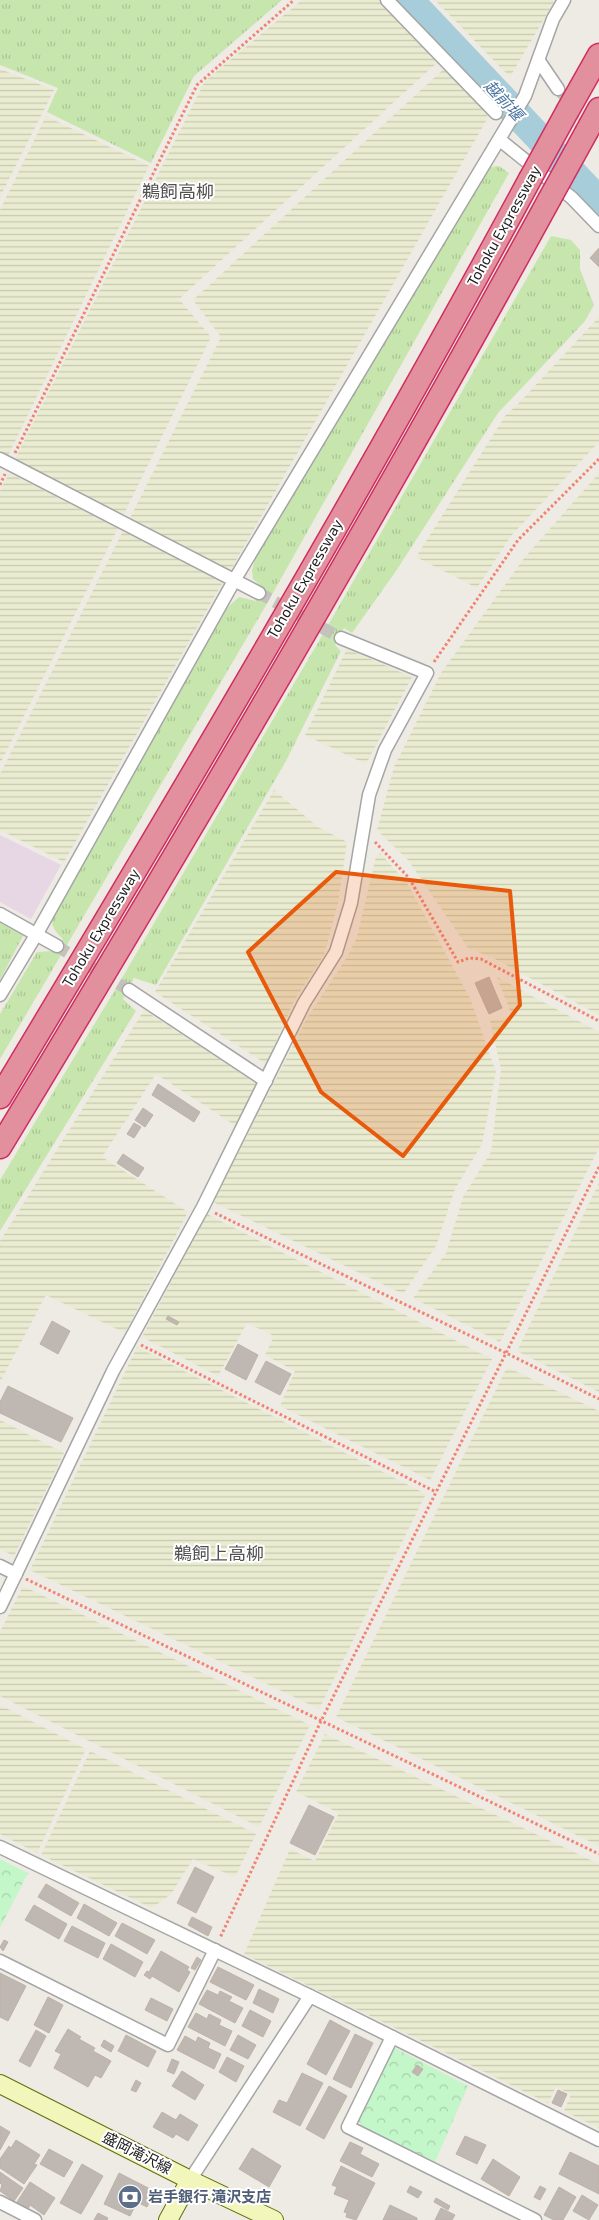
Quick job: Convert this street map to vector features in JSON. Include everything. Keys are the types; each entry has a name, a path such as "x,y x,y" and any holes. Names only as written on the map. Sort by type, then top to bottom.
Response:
{"highway":[{"name":"Tohoku Expressway","path":"0,1097 304,581 475,280 599,55"},
{"name":"Tohoku Expressway","path":"0,1147 131,930 322,604 599,109"}],"main road":[{"name":"盛岡滝沢線","path":"0,2084 190,2180 274,2220"},
{"path":"168,2220 190,2180"}],"street":[{"path":"387,0 496,113"},
{"path":"0,995 36,935 235,579 525,96 553,19 564,0"},
{"path":"539,61 558,89"},
{"path":"500,140 572,198 599,226"},
{"path":"5,461 259,593"},
{"path":"0,1607 77,1442 203,1207 304,1004 336,952 351,903 369,795 385,750 427,673 341,638"},
{"path":"0,914 57,946"},
{"path":"129,990 266,1081"},
{"path":"0,1566 16,1574"},
{"path":"0,1847 310,1996 599,2140"},
{"path":"0,1960 168,2045 215,1950"},
{"path":"190,2180 310,1996"},
{"path":"392,2037 348,2126 535,2220"},
{"path":"0,2202 31,2219"}],"path":[{"path":"5,461 197,86 294,0"},
{"path":"427,673 518,540 599,459"},
{"path":"362,836 372,840 409,878 458,962 469,958 481,959 599,1022"},
{"path":"215,1950 322,1721 599,1167"},
{"path":"203,1207 599,1399"},
{"path":"130,1340 436,1492"},
{"path":"16,1574 599,1854"}],"highlighted area":[{"path":"336,872 510,891 520,1005 403,1156 321,1092 248,952"}],"shaded area":[{"path":"0,835 61,865 31,919 0,902"}],"green space":[{"path":"0,0 282,0 194,76 151,163 47,112 58,88 0,65"},
{"path":"302,0 383,0 441,59 179,299 211,337 122,518 13,463 205,81"},
{"path":"435,0 555,0 510,77"},
{"path":"447,66 489,109 486,121 229,573 128,522 221,337 193,300"},
{"path":"0,69 54,90 0,197"},
{"path":"46,116 149,166 6,460 0,457 0,210"},
{"path":"499,166 509,173 265,607 0,1059 0,1014 37,952 54,951 63,939 52,924 54,912 228,607 239,597 256,601 263,588 253,579 252,570 256,556 477,184 490,167"},
{"path":"551,236 571,240 580,250 580,269 594,305 585,321 498,413 396,571 352,633 344,628 335,645 341,651 286,761 156,985 134,978 123,999 136,1011 0,1231 0,1180 115,990 323,634"},
{"path":"599,317 599,442 511,536 477,588 416,557 505,416"},
{"path":"9,473 118,528 0,764 0,491"},
{"path":"599,473 599,1015 495,959 468,948 408,860 377,830 394,767 441,673 525,557"},
{"path":"123,531 224,580 64,862 0,830 0,774"},
{"path":"347,649 412,677 366,764 305,735"},
{"path":"274,790 318,827 347,842 338,903 324,955 294,1001 266,1064 155,992"},
{"path":"380,853 407,883 470,998 496,1072 482,1144 455,1189 436,1246 403,1294 213,1202 306,1020 347,957 357,937 376,856"},
{"path":"0,917 25,932 0,980"},
{"path":"497,977 599,1032 599,1148 500,1342 413,1298 446,1253 463,1197 491,1152 501,1069 490,1021 512,1016"},
{"path":"144,1010 258,1084 236,1126 156,1074 102,1157 188,1212 125,1333 46,1295 0,1382 0,1241"},
{"path":"599,1183 599,1392 517,1351"},
{"path":"207,1214 492,1359 430,1480 280,1406 295,1371 265,1355 274,1336 247,1323 218,1376 142,1337"},
{"path":"137,1347 426,1494 319,1709 30,1570"},
{"path":"507,1367 599,1411 599,1846 336,1717"},
{"path":"0,1420 64,1453 14,1556 0,1549"},
{"path":"23,1586 310,1725 259,1827 0,1696 0,1632"},
{"path":"0,1705 86,1749 37,1853 0,1834"},
{"path":"325,1734 599,1864 599,2128 564,2111 571,2094 556,2087 548,2103 244,1954 290,1849 315,1861 339,1813 296,1792"},
{"path":"90,1751 256,1834 235,1877 193,1859 171,1894 152,1908 41,1855"},
{"path":"0,1859 28,1873 0,1928"},
{"path":"393,2047 468,2086 435,2162 361,2127 358,2118"}],"building":[{"path":"599,248 599,267 590,258"},
{"path":"489,977 502,1008 489,1014 475,983"},
{"path":"158,1084 200,1112 194,1122 152,1095"},
{"path":"143,1108 153,1115 145,1127 135,1120"},
{"path":"134,1123 141,1127 134,1138 127,1134"},
{"path":"123,1154 144,1168 138,1177 117,1163"},
{"path":"168,1316 179,1322 177,1325 166,1319"},
{"path":"52,1321 70,1331 58,1354 40,1344"},
{"path":"238,1344 258,1355 246,1380 225,1369"},
{"path":"266,1361 291,1374 280,1395 255,1382"},
{"path":"8,1386 73,1418 61,1442 0,1413 0,1402"},
{"path":"309,1805 334,1817 315,1855 290,1843"},
{"path":"195,1867 214,1877 196,1913 177,1903"},
{"path":"46,1884 79,1903 71,1916 38,1897"},
{"path":"84,1904 117,1923 109,1936 77,1918"},
{"path":"34,1905 67,1924 59,1939 25,1920"},
{"path":"192,1917 212,1927 208,1936 188,1925"},
{"path":"122,1923 155,1940 147,1954 115,1936"},
{"path":"72,1926 105,1943 98,1958 64,1941"},
{"path":"4,1940 8,1942 3,1951 0,1947"},
{"path":"111,1944 143,1962 135,1977 103,1959"},
{"path":"161,1951 189,1967 187,1970 190,1972 179,1992 152,1976 150,1979 144,1975 147,1971 149,1972"},
{"path":"197,1957 201,1960 195,1970 191,1968"},
{"path":"218,1967 254,1985 246,2000 210,1982"},
{"path":"0,1973 26,1986 8,2021 0,2017"},
{"path":"259,1989 279,1999 273,2013 253,2003"},
{"path":"207,1990 218,1995 220,1991 232,1997 229,2001 243,2008 235,2023 199,2004"},
{"path":"48,1997 63,2005 49,2033 34,2025"},
{"path":"151,1998 173,2009 167,2021 145,2010"},
{"path":"250,2010 271,2021 263,2037 242,2026"},
{"path":"196,2013 207,2019 209,2014 221,2020 219,2025 232,2031 225,2046 188,2027"},
{"path":"330,2020 350,2031 326,2075 307,2064"},
{"path":"68,2029 81,2037 79,2039 95,2048 93,2051 111,2061 101,2078 95,2075 88,2087 54,2068 61,2054 55,2051"},
{"path":"36,2030 46,2036 30,2067 19,2061"},
{"path":"355,2034 373,2043 351,2088 333,2079"},
{"path":"126,2035 156,2051 148,2067 118,2051"},
{"path":"238,2035 256,2045 248,2059 230,2050"},
{"path":"185,2036 196,2042 198,2037 210,2043 208,2048 221,2054 214,2069 177,2050"},
{"path":"104,2040 114,2046 111,2052 101,2046"},
{"path":"227,2057 244,2066 236,2082 219,2072"},
{"path":"172,2059 179,2062 174,2074 167,2071"},
{"path":"417,2065 423,2069 418,2076 412,2072"},
{"path":"182,2071 204,2085 195,2100 172,2086"},
{"path":"302,2073 323,2083 300,2126 273,2112 279,2100 287,2103"},
{"path":"136,2080 141,2083 136,2092 131,2090"},
{"path":"329,2086 347,2096 324,2139 306,2129"},
{"path":"558,2090 567,2094 561,2107 552,2103"},
{"path":"162,2112 176,2120 180,2114 198,2125 188,2141 176,2134 173,2138 153,2127"},
{"path":"0,2126 10,2132 0,2150"},
{"path":"465,2136 486,2145 477,2164 456,2154"},
{"path":"16,2140 40,2155 34,2164 37,2165 24,2184 0,2168 0,2159"},
{"path":"350,2142 363,2148 360,2154 379,2164 372,2177 340,2161"},
{"path":"252,2148 281,2166 269,2187 239,2169"},
{"path":"49,2149 73,2162 64,2177 40,2164"},
{"path":"570,2152 599,2166 599,2194 559,2174"},
{"path":"493,2159 520,2177 509,2196 481,2179"},
{"path":"82,2164 103,2176 81,2214 60,2203"},
{"path":"341,2166 375,2183 356,2220 346,2217 347,2213 344,2212 349,2200 334,2194 337,2187 332,2185"},
{"path":"0,2172 23,2188 14,2201 0,2191 2,2185 0,2183"},
{"name":"岩手銀行 滝沢支店","path":"119,2173 154,2191 147,2207 137,2202 130,2216 104,2204"},
{"path":"30,2182 55,2198 44,2215 30,2205 28,2209 17,2202"},
{"path":"410,2186 422,2192 418,2198 407,2192"},
{"path":"540,2186 546,2189 540,2200 534,2197"},
{"path":"559,2187 576,2197 563,2220 554,2220 544,2215"},
{"path":"582,2195 598,2205 589,2220 573,2211"},
{"path":"436,2198 450,2206 448,2210 434,2202"},
{"path":"390,2205 417,2218 417,2220 383,2220"},
{"path":"441,2208 455,2215 452,2220 435,2220"},
{"path":"98,2213 108,2218 107,2220 94,2220"}],"waterway":[{"name":"越前堰","path":"409,0 599,201"}],"tunnel":[{"path":"558,89 599,133"},
{"path":"259,593 341,638"},
{"path":"57,946 129,990"}],"place":[{"name":"岩手銀行 滝沢支店","path":"130,2197"}],"district":[{"name":"鵜飼高柳","path":"178,192"},
{"name":"鵜飼上高柳","path":"219,1554"}]}
